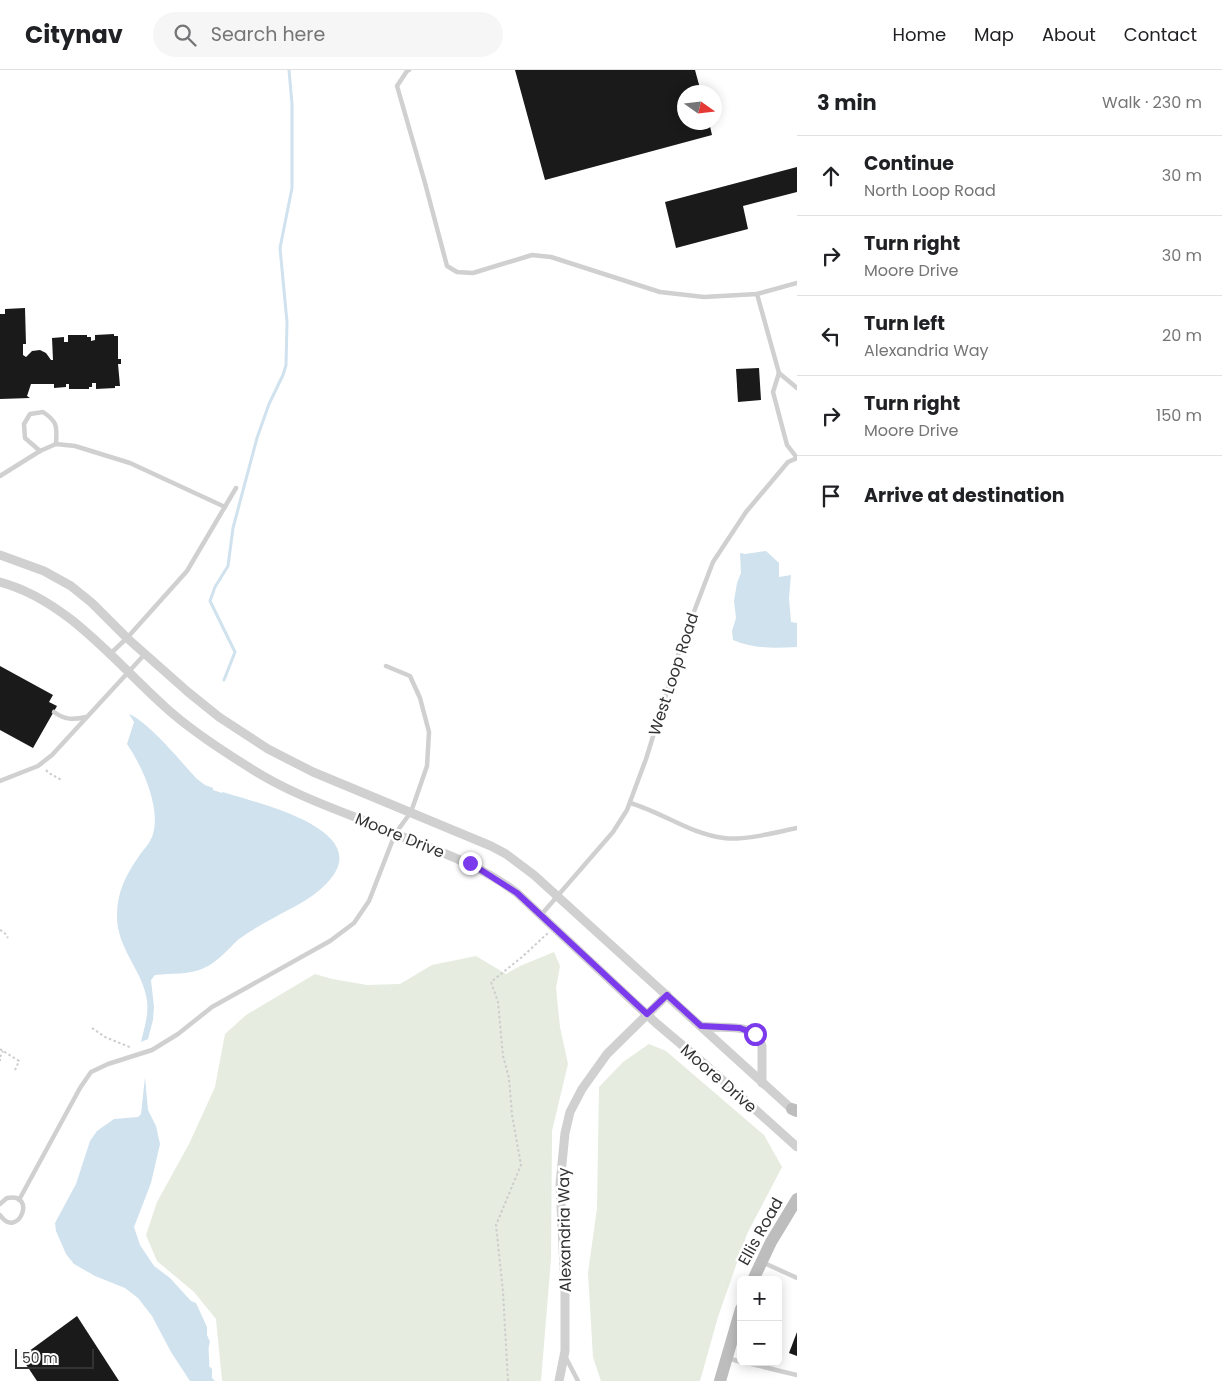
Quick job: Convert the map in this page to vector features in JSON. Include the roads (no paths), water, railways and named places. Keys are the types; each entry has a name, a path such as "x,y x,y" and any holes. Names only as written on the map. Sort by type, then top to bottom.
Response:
{"main road":[{"name":"Ellis Road","path":"755,1276 775,1235 797,1198"},
{"path":"720,1381 737,1321"}],"street":[{"name":"Moore Drive","path":"0,555 44,571 71,586 92,603 127,638 188,692 219,717 268,749 313,772 468,836 506,854 534,875 795,1112"},
{"name":"Moore Drive","path":"0,582 43,599 65,614 182,721 249,768 316,802 470,863 506,885 647,1014 797,1147"},
{"name":"Alexandria Way","path":"559,1381 565,1355 565,1290 560,1184 565,1133 570,1112 582,1090 607,1054 667,995"},
{"path":"701,1026 740,1028 755,1034 762,1046 762,1083"}],"lane":[{"path":"409,70 407,70 397,86 447,266 457,272 473,273 532,256 550,257 660,292 704,297 757,294 797,283"},
{"path":"757,294 778,373 773,392 786,445 797,458"},
{"path":"778,373 797,388"},
{"path":"40,451 25,438 24,424 30,414 43,412 53,419 57,431 56,444"},
{"path":"0,476 40,451 56,444 75,446 130,463 225,507"},
{"name":"West Loop Road","path":"541,916 614,832 630,803 646,759 682,643 713,562 746,512 788,462 797,458"},
{"path":"109,654 127,638 187,571 236,488"},
{"path":"0,781 38,766 52,755 145,654"},
{"path":"19,1200 80,1088 91,1072 108,1064 152,1050 178,1034 212,1007 330,941 354,923 370,900 395,834 411,812 426,766 429,732 420,698 410,676 386,666"},
{"path":"54,712 60,717 73,720 87,716"},
{"path":"630,803 642,806 691,829 724,838 761,836 797,828"},
{"path":"0,1204 11,1197 19,1200 24,1211 20,1219 13,1222 9,1222 0,1216"},
{"path":"761,1262 797,1278"},
{"path":"565,1355 578,1381"},
{"path":"726,1358 737,1361"},
{"path":"759,1366 797,1375"}],"water":[{"path":"766,551 779,563 779,577 791,575 789,598 791,622 797,623 797,647 772,648 733,640 732,631 736,618 734,601 741,573 740,553"},
{"path":"129,714 146,725 197,779 213,788 213,790 261,803 307,822 326,834 337,848 338,865 320,890 246,934 209,965 193,972 155,975 151,980 154,1007 153,1020 148,1039 141,1042 147,1016 147,1001 141,980 121,938 118,927 117,907 126,877 149,843 155,823 149,787 139,764 127,744 134,722"},
{"path":"145,1077 148,1110 156,1126 160,1144 151,1183 134,1227 140,1245 154,1266 170,1278 191,1301 196,1303 207,1327 207,1335 210,1342 209,1366 212,1369 212,1378 215,1381 190,1381 171,1352 152,1316 138,1298 125,1288 95,1276 74,1264 66,1254 56,1231 55,1223 76,1184 90,1141 97,1131 114,1119 138,1117 141,1114"}],"waterway":[{"path":"224,680 235,652 210,601 215,587 228,566 233,528 257,438 286,365 287,322 280,248 292,188 292,104 289,70"}]}
